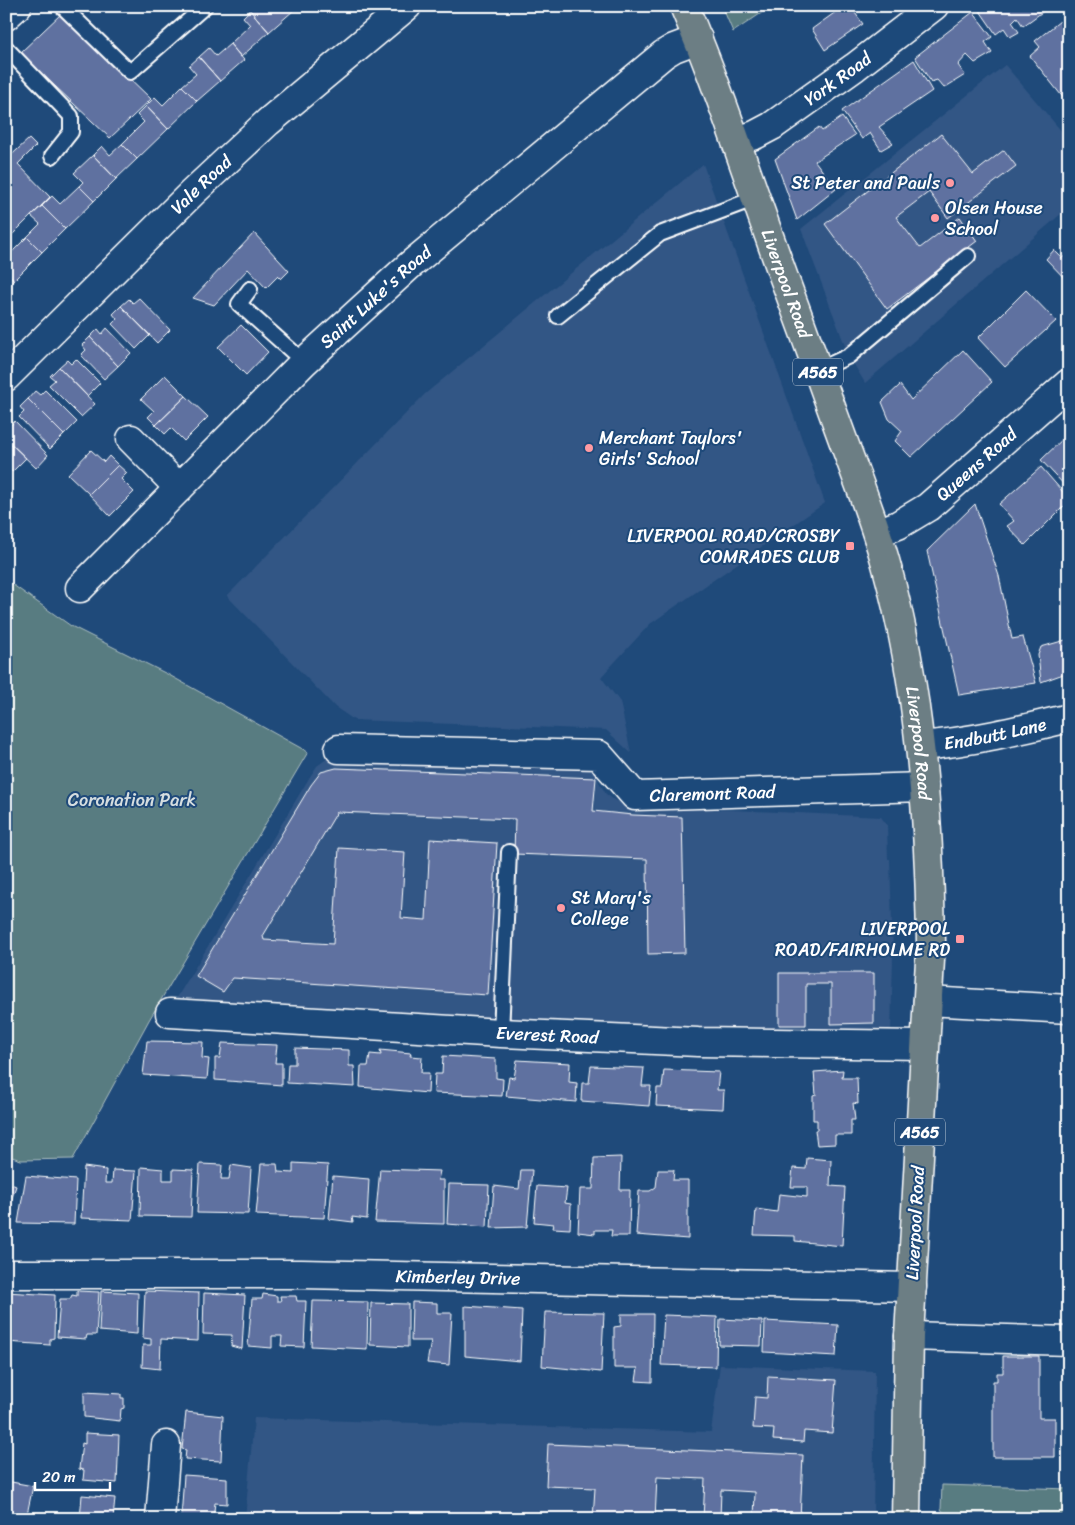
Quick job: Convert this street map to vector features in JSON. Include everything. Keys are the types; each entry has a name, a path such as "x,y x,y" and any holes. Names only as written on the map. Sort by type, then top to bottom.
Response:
{"highway":[{"name":"Liverpool Road","path":"684,6 736,142 877,533 905,642 912,681 924,787 930,878 931,942 909,1336 906,1519"}],"street":[{"path":"6,16 17,6"},
{"name":"Vale Road","path":"6,378 192,193 268,122 407,6"},
{"name":"York Road","path":"736,142 772,126 934,6"},
{"name":"Saint Luke's Road","path":"80,588 304,362 409,266 664,54 698,39"},
{"name":"Queens Road","path":"877,533 898,525 928,507 1069,382"},
{"path":"131,440 179,488"},
{"name":"Endbutt Lane","path":"920,746 954,743 1069,718"},
{"name":"Claremont Road","path":"339,749 599,755 635,796 924,787"},
{"path":"928,1001 1069,1009"},
{"name":"Everest Road","path":"170,1013 501,1033 698,1042 924,1046"},
{"name":"Kimberley Drive","path":"6,1274 312,1274 912,1287"},
{"path":"909,1336 1069,1341"},
{"path":"160,1519 166,1445"}],"lane":[{"path":"62,6 130,72 205,6"},
{"path":"6,48 71,116 71,132 52,156"},
{"path":"558,316 660,234 756,198"},
{"path":"818,370 850,356 968,256"},
{"path":"250,289 239,304 304,362"},
{"path":"501,1033 509,852"},
{"path":"906,1519 922,1519"}],"shaded area":[{"name":"Olsen House School","path":"1005,65 1069,140 1069,207 865,383 849,356 801,229"},
{"name":"Merchant Taylors' Girls' School","path":"703,164 825,503 650,624 601,677 620,702 631,753 606,730 354,720 335,707 227,596 425,394"},
{"name":"St Mary's College","path":"328,758 596,768 599,782 606,794 614,800 630,805 881,817 887,825 888,859 890,859 893,957 891,1032 721,1034 175,1001 311,775 317,766"},
{"path":"720,1365 875,1371 873,1519 245,1519 254,1418 711,1432"},
{"path":"942,1485 1069,1489 1069,1519 941,1519"}],"green space":[{"path":"722,6 772,6 733,32"},
{"name":"Coronation Park","path":"6,580 71,626 169,675 308,752 149,1020 73,1159 21,1160 6,1155"},
{"path":"942,1485 1069,1489 1069,1515 944,1513 941,1509"}],"building":[{"path":"254,6 291,6 294,10 269,32 250,10"},
{"path":"844,6 850,6 863,24 825,50 812,29"},
{"path":"980,6 1049,7 1023,26 1017,17 1012,22 1019,32 1010,37 1004,28 996,34 978,8"},
{"path":"250,10 269,32 241,57 230,44 250,25 243,17"},
{"path":"973,12 992,37 985,42 992,53 975,63 967,55 958,65 965,75 944,88 937,80 931,82 915,57"},
{"path":"62,13 151,99 110,138 20,53"},
{"path":"1060,21 1069,32 1069,105 1030,56 1040,47 1035,41"},
{"path":"230,44 244,60 220,81 199,57 209,48 216,56"},
{"path":"199,57 220,81 197,101 182,86 196,74 189,66"},
{"path":"914,60 932,91 879,127 893,143 881,150 870,133 862,139 842,111"},
{"path":"182,86 197,101 168,129 146,106 155,97 163,105"},
{"path":"146,106 168,129 137,159 122,144 144,122 137,115"},
{"path":"842,117 855,135 815,161 836,189 797,220 775,159 819,127 822,131"},
{"path":"941,134 973,174 1004,150 1016,166 948,218 929,192 896,217 920,248 960,217 977,241 887,309 825,224"},
{"path":"29,139 36,146 18,164 50,197 6,241 6,160"},
{"path":"122,144 137,159 116,179 93,155 102,146 110,155"},
{"path":"93,155 116,179 94,201 79,186 83,182 74,173"},
{"path":"79,186 94,201 65,229 42,206 52,196 60,204"},
{"path":"42,206 65,229 42,252 27,237 40,224 31,216"},
{"path":"254,233 289,271 281,279 278,276 266,288 248,269 214,305 193,298"},
{"path":"27,237 42,252 14,280 6,271 6,251 9,255"},
{"path":"1054,250 1062,258 1069,253 1069,283 1046,259"},
{"path":"6,271 14,280 6,288"},
{"path":"1026,290 1056,321 1005,367 978,338"},
{"path":"139,298 170,330 157,343 121,306 129,299 133,303"},
{"path":"121,306 150,335 136,349 112,324 117,319 113,314"},
{"path":"241,325 268,352 246,375 218,347"},
{"path":"107,328 131,353 118,366 90,337 98,329 102,334"},
{"path":"90,337 118,366 104,379 81,355 86,350 82,345"},
{"path":"963,350 992,382 911,457 895,441 902,431 889,419 882,402 900,385 911,400"},
{"path":"76,359 100,383 87,396 59,367 67,360 71,364"},
{"path":"59,367 95,404 81,417 49,385 55,380 50,376"},
{"path":"165,375 186,396 156,425 148,417 154,411 141,399"},
{"path":"45,390 77,422 64,435 28,399 35,391 40,395"},
{"path":"186,396 208,417 184,441 171,428 165,434 156,425"},
{"path":"28,399 64,435 50,449 19,417 24,412 20,407"},
{"path":"15,421 48,455 36,468 6,439 6,424 9,427"},
{"path":"1069,433 1069,490 1041,460"},
{"path":"6,439 26,458 12,472 6,466"},
{"path":"91,450 104,462 109,456 118,465 89,494 68,474"},
{"path":"118,465 127,473 121,479 134,492 110,516 89,494"},
{"path":"1041,467 1069,501 1025,545 1007,526 1014,521 999,504"},
{"path":"975,504 999,576 1012,639 1023,637 1036,683 959,695 927,551"},
{"path":"1069,639 1069,672 1041,682 1038,655 1041,647"},
{"path":"336,768 596,778 593,811 682,817 685,953 648,954 647,859 514,854 515,819 337,812 263,936 264,940 333,944 339,848 405,852 401,918 426,920 430,839 497,843 488,995 233,978 223,992 196,976 311,785 321,772"},
{"path":"779,973 874,973 874,1023 831,1024 831,984 806,984 806,1025 779,1025"},
{"path":"147,1041 203,1042 202,1058 209,1059 207,1079 143,1075"},
{"path":"222,1043 277,1045 275,1063 282,1063 282,1085 215,1080 215,1058 220,1058"},
{"path":"295,1048 349,1050 349,1066 354,1066 355,1087 287,1083 288,1064 295,1064"},
{"path":"380,1050 411,1053 410,1056 422,1057 421,1073 429,1073 428,1093 360,1087 361,1066 368,1066 370,1054 381,1055"},
{"path":"443,1056 496,1059 496,1078 503,1079 502,1096 434,1093 435,1074 442,1074"},
{"path":"517,1060 570,1063 569,1082 577,1083 576,1102 506,1096 509,1077 514,1078"},
{"path":"591,1066 644,1068 642,1086 651,1086 649,1106 581,1101 582,1083 589,1083"},
{"path":"664,1070 719,1072 717,1090 724,1090 723,1109 656,1106 657,1088 662,1088"},
{"path":"843,1070 842,1078 857,1078 858,1104 853,1103 855,1120 851,1120 851,1135 835,1135 835,1144 817,1145 815,1130 817,1130 817,1120 813,1120 813,1096 816,1095 814,1072"},
{"path":"621,1157 620,1190 630,1190 629,1236 611,1236 612,1230 595,1230 595,1234 578,1232 580,1189 593,1189 594,1158"},
{"path":"807,1158 831,1160 830,1186 845,1187 842,1246 795,1241 795,1236 754,1235 756,1209 777,1212 779,1194 807,1197 807,1187 791,1187 793,1168 806,1169"},
{"path":"293,1163 328,1165 324,1218 256,1215 261,1164 277,1164 278,1172 293,1173"},
{"path":"200,1164 222,1165 221,1179 229,1179 231,1165 251,1168 248,1214 197,1213"},
{"path":"84,1167 106,1170 105,1183 112,1183 113,1170 136,1171 132,1220 81,1218"},
{"path":"141,1167 163,1169 163,1180 173,1180 173,1169 193,1170 191,1217 140,1216"},
{"path":"380,1169 440,1171 438,1180 444,1180 444,1224 375,1222"},
{"path":"521,1170 532,1170 527,1227 491,1228 494,1186 519,1189"},
{"path":"658,1170 674,1170 673,1180 688,1180 688,1239 636,1235 639,1191 650,1191 656,1187"},
{"path":"26,1176 76,1180 74,1224 18,1223"},
{"path":"333,1176 369,1179 367,1219 352,1217 353,1222 329,1219"},
{"path":"6,1182 16,1186 7,1212 11,1214 8,1221 6,1220"},
{"path":"449,1184 489,1185 487,1227 447,1224"},
{"path":"537,1186 567,1188 565,1203 571,1204 570,1229 553,1228 554,1224 534,1222"},
{"path":"77,1291 99,1292 96,1335 87,1335 86,1339 57,1337 60,1299 70,1299 72,1295 77,1296"},
{"path":"101,1291 138,1293 137,1334 99,1331"},
{"path":"145,1291 199,1293 198,1341 161,1339 160,1369 142,1367 143,1345 151,1345 151,1339 143,1338"},
{"path":"6,1292 55,1295 54,1338 50,1339 50,1345 6,1342"},
{"path":"204,1293 245,1295 242,1349 231,1346 232,1335 203,1334"},
{"path":"263,1294 277,1296 277,1301 281,1301 280,1296 296,1296 297,1301 306,1301 304,1347 281,1346 282,1336 272,1336 272,1348 248,1346 252,1299 262,1299"},
{"path":"313,1301 368,1302 367,1349 311,1346"},
{"path":"412,1302 437,1303 437,1313 452,1313 449,1365 427,1363 431,1341 411,1341"},
{"path":"371,1303 408,1304 408,1347 370,1345"},
{"path":"465,1306 522,1310 520,1361 465,1356"},
{"path":"545,1312 604,1313 601,1372 542,1366"},
{"path":"621,1314 653,1314 652,1382 636,1381 638,1368 614,1368 614,1327 621,1326"},
{"path":"664,1315 717,1317 716,1367 661,1365"},
{"path":"720,1319 762,1321 761,1346 719,1345"},
{"path":"765,1321 838,1325 836,1356 764,1352"},
{"path":"1003,1356 1039,1356 1039,1418 1055,1418 1055,1457 993,1457 993,1381 997,1381 997,1373 1003,1373"},
{"path":"768,1376 836,1380 832,1433 804,1431 803,1442 773,1440 774,1429 753,1428 755,1397 767,1398"},
{"path":"84,1392 121,1394 121,1398 124,1398 124,1408 121,1409 120,1421 84,1417"},
{"path":"186,1412 223,1416 221,1461 185,1459 186,1450 182,1449"},
{"path":"85,1433 119,1435 117,1483 83,1480 84,1470 79,1469 82,1443 85,1444"},
{"path":"548,1444 803,1455 800,1519 754,1519 755,1492 721,1490 720,1519 703,1519 705,1479 657,1477 655,1519 593,1519 595,1488 546,1486"},
{"path":"184,1475 227,1478 227,1504 215,1503 213,1519 181,1519"},
{"path":"6,1481 33,1486 26,1519 6,1519"},
{"path":"82,1495 115,1498 113,1519 80,1519"}],"place":[{"name":"St Peter and Pauls","path":"950,183"},
{"name":"Olsen House School","path":"935,218"},
{"name":"Merchant Taylors' Girls' School","path":"589,448"},
{"name":"LIVERPOOL ROAD/CROSBY COMRADES CLUB","path":"850,546"},
{"name":"St Mary's College","path":"561,908"},
{"name":"LIVERPOOL ROAD/FAIRHOLME RD","path":"960,939"}]}
